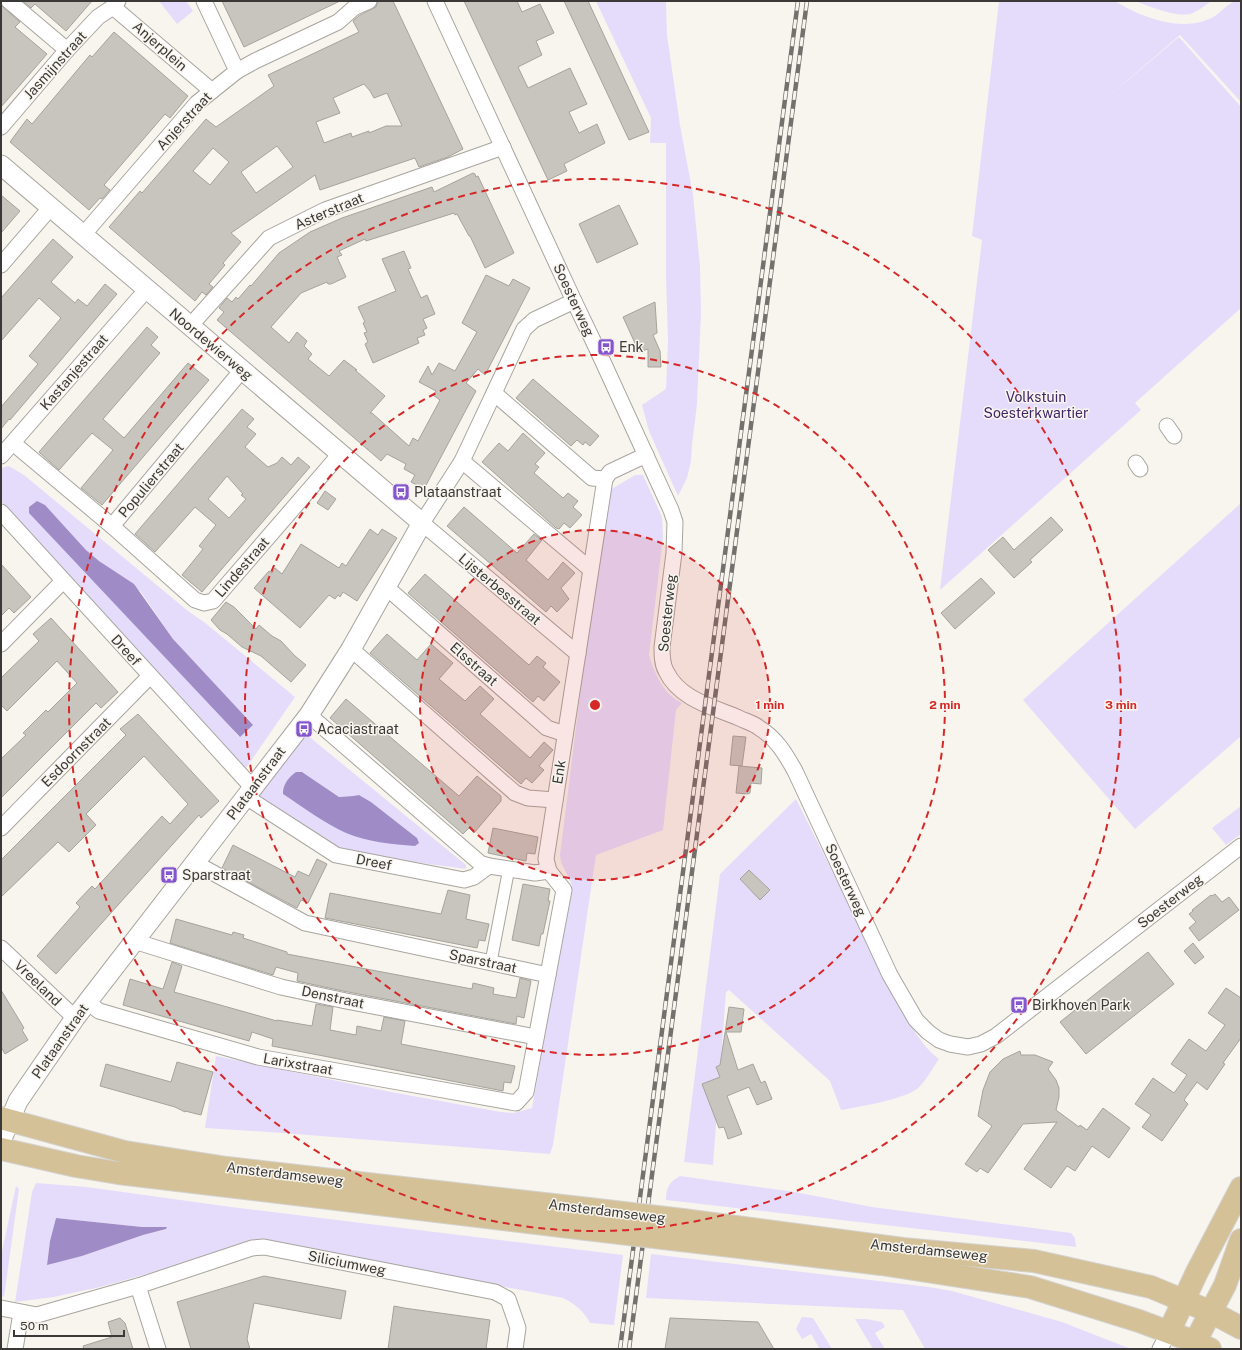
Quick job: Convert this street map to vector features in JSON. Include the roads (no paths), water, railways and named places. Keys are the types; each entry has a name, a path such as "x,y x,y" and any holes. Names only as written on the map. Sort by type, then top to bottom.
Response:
{"main road":[{"name":"Amsterdamseweg","path":"5,1119 125,1152 587,1219"},
{"name":"Amsterdamseweg","path":"1,1149 76,1166 118,1173 587,1219 681,1230 1034,1261 1151,1287 1184,1299 1241,1328"},
{"path":"1164,1340 1241,1188"},
{"name":"Amsterdamseweg","path":"681,1230 881,1264 1030,1287 1133,1319 1164,1340 1198,1347"},
{"path":"1198,1347 1211,1312 1225,1285 1241,1240"}],"street":[{"path":"9,1 67,50"},
{"path":"204,1 237,71"},
{"name":"Anjerstraat","path":"83,235 197,103 237,71 338,22 355,7 369,1"},
{"name":"Soesterweg","path":"435,1 671,510 675,522 674,553 662,647 663,661 666,671 676,685 688,695 757,726 772,737 783,750 795,771 890,975 916,1020 939,1040 950,1044 968,1047 981,1044 996,1036 1241,846"},
{"name":"Jasmijnstraat","path":"1,127 67,50 98,17 116,4"},
{"name":"Anjerplein","path":"116,4 212,91"},
{"name":"Asterstraat","path":"190,326 269,238 325,210 503,147"},
{"name":"Noordewierweg","path":"1,165 422,523"},
{"path":"1,265 51,207"},
{"name":"Kastanjestraat","path":"1,456 147,289"},
{"name":"Plataanstraat","path":"1,1141 5,1119 75,1018 309,715 351,649 422,523 462,461 524,329 534,320 574,301"},
{"name":"Populierstraat","path":"13,443 112,526 242,370"},
{"path":"494,393 592,478 606,479 610,472 646,455"},
{"name":"Lindestraat","path":"112,526 195,600 204,603 213,601 340,454"},
{"path":"462,461 590,569"},
{"name":"Enk","path":"548,870 546,859 590,569 606,479"},
{"name":"Dreef","path":"1,512 150,676 249,792 336,855 464,880 474,877 489,866"},
{"name":"Lijsterbesstraat","path":"422,523 578,654"},
{"path":"1,644 63,581"},
{"name":"Elsstraat","path":"386,588 547,728 565,734"},
{"path":"351,649 515,793 528,798 555,800"},
{"name":"Esdoornstraat","path":"1,828 150,676"},
{"path":"309,715 480,863 489,866 535,873 548,870 564,890 536,1037"},
{"name":"Sparstraat","path":"195,863 305,923 548,975"},
{"path":"491,962 509,868"},
{"name":"Denstraat","path":"134,941 281,987 346,1001 536,1037"},
{"name":"Vreeland","path":"1,948 75,1018"},
{"name":"Larixstraat","path":"87,1002 99,1011 258,1058 516,1102 526,1092 536,1037"},
{"name":"Siliciumweg","path":"1,1308 37,1315 138,1286 252,1248 264,1247 496,1292 508,1298 518,1328 515,1349"},
{"path":"138,1286 158,1349"},
{"path":"15,1349 21,1312"}],"railway":[{"path":"620,1349 798,1"},
{"path":"629,1349 807,1"}],"place":[{"name":"Enk","path":"606,347"},
{"name":"Plataanstraat","path":"401,492"},
{"name":"Acaciastraat","path":"304,729"},
{"name":"Sparstraat","path":"169,875"},
{"name":"Birkhoven Park","path":"1019,1005"}],"park label":[{"name":"Volkstuin Soesterkwartier","path":"1036,406"}]}
